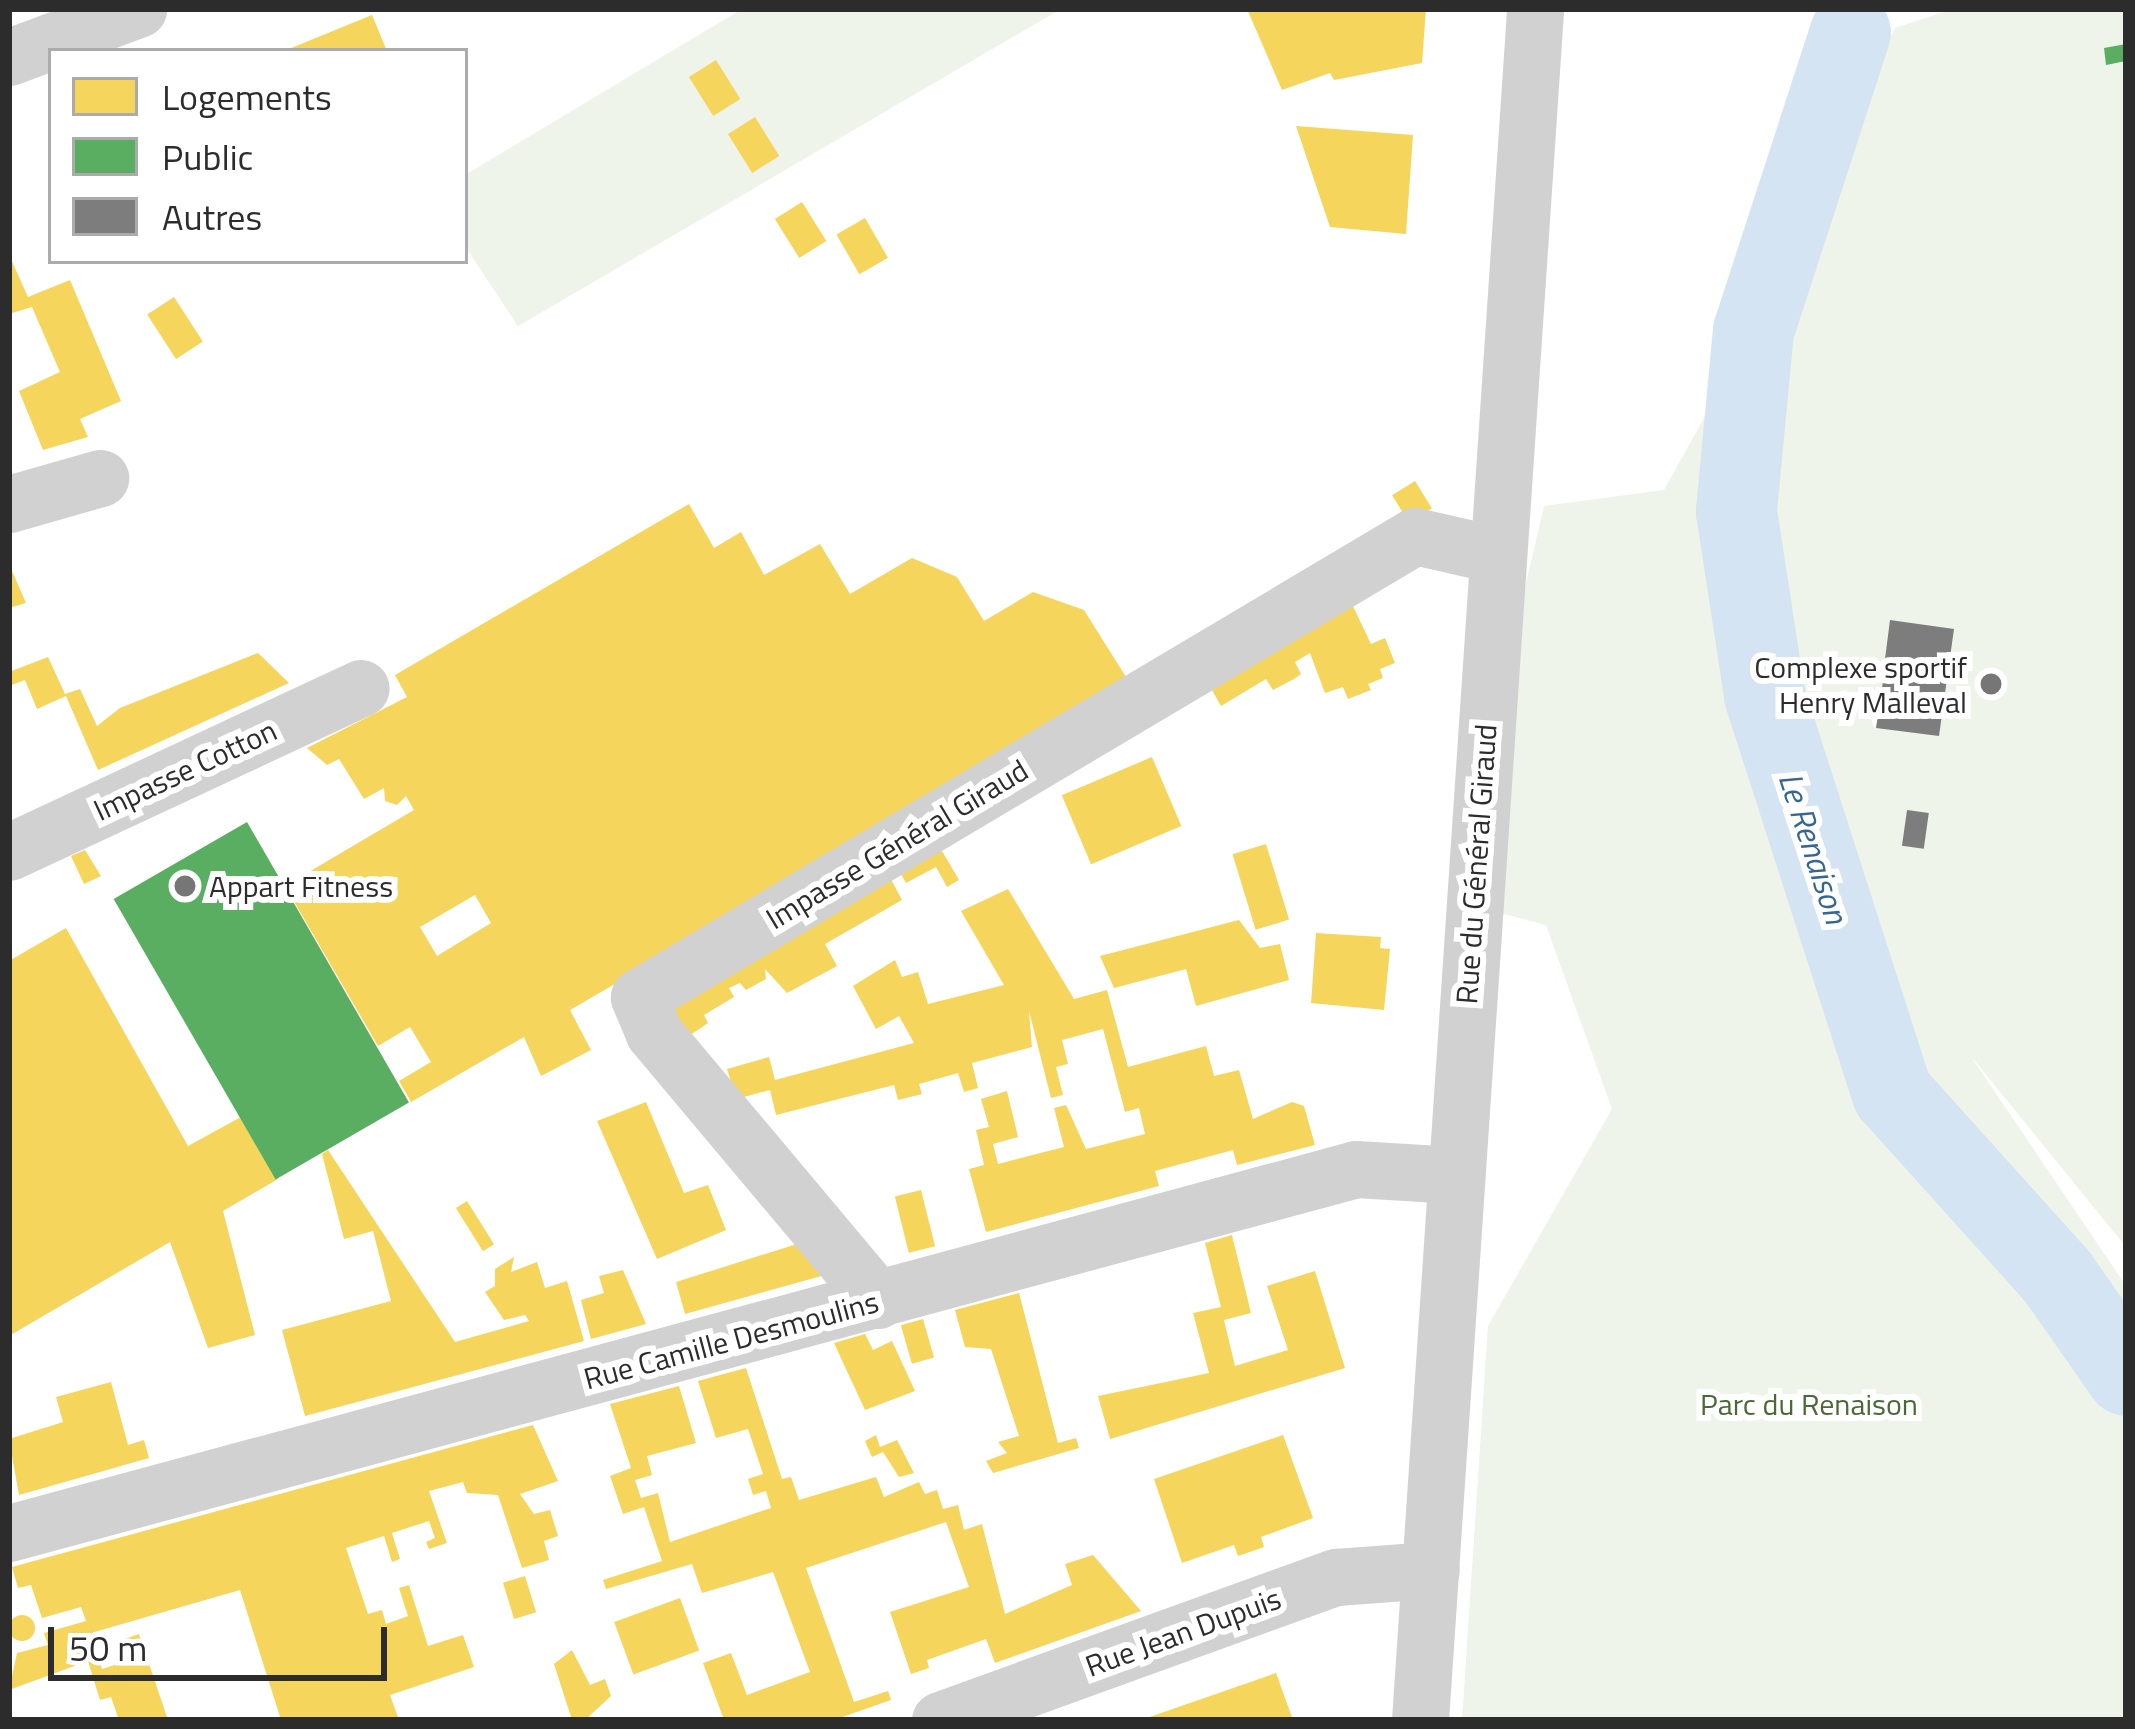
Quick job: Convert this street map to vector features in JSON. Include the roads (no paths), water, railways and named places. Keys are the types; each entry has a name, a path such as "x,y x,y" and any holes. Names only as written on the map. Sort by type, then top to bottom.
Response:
{"street":[{"name":"Rue du Général Giraud","path":"1420,1720 1535,9"},
{"path":"9,57 127,11"},
{"path":"9,504 100,478"},
{"name":"Impasse Général Giraud","path":"878,1300 654,1034 639,997 1415,536 1498,555"},
{"name":"Impasse Cotton","path":"9,851 361,688"},
{"name":"Rue Camille Desmoulins","path":"9,1533 1356,1169 1455,1175"},
{"name":"Rue Jean Dupuis","path":"940,1720 1336,1577 1431,1570"}],"waterway":[{"name":"Le Renaison","path":"1850,32 1753,330 1736,511 1764,695 1892,1093 2056,1275 2126,1375"}],"place":[{"name":"Complexe sportif Henry Malleval","path":"1991,684"},
{"name":"Appart Fitness","path":"185,886"}],"park label":[{"name":"Parc du Renaison","path":"1809,1404"}]}
